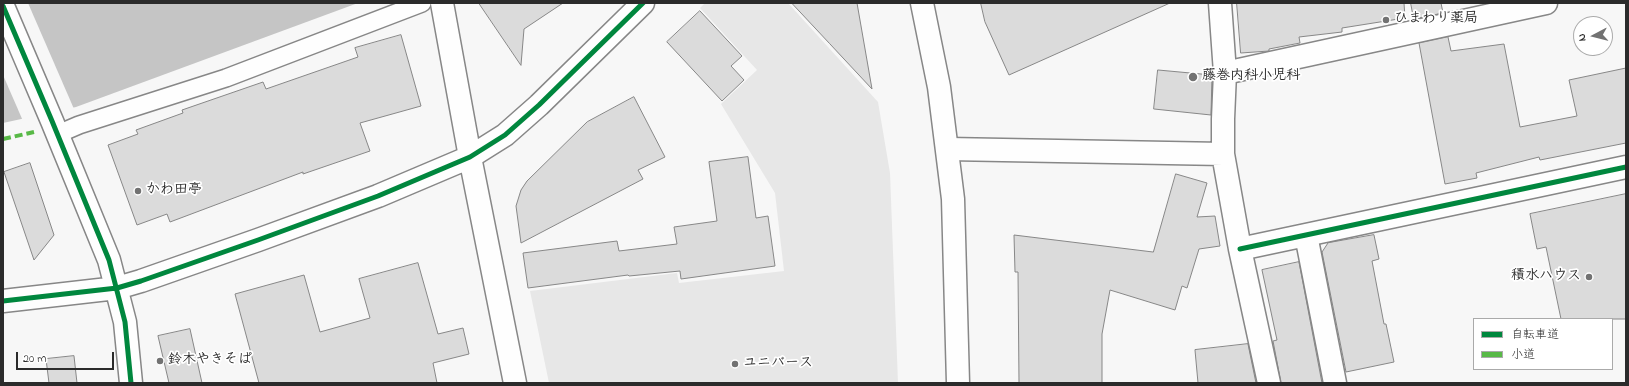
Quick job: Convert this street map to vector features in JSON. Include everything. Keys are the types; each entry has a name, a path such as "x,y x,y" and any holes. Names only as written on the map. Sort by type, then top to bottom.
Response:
{"street":[{"path":"442,3 470,157 515,383"},
{"path":"3,301 117,288 258,240 378,196 470,157 505,135 601,45 643,3"},
{"path":"922,3 939,87 948,149 953,199 958,383"},
{"path":"1220,3 1225,73 1223,154 1240,249 1269,383"},
{"path":"1225,73 1476,11 1546,3"},
{"path":"3,6 55,127 109,260 125,322 131,383"},
{"path":"948,149 1223,154"},
{"path":"1240,249 1626,167"},
{"path":"1306,235 1334,383"}],"lane":[{"path":"55,127 79,125 226,78 422,3"}],"shaded area":[{"path":"3,3 358,3 76,107 3,123"},
{"path":"705,3 788,3 878,102 890,173 898,383 549,383 530,291 677,273 679,283 784,271 775,193 721,104 757,70 700,8"}],"pier":[{"path":"3,3 28,3 74,109 23,121 3,75"}],"building":[{"path":"479,3 563,3 524,29 521,65"},
{"path":"792,3 857,3 872,89 830,44"},
{"path":"981,3 1170,3 1009,75 985,22"},
{"path":"1237,3 1404,3 1405,18 1342,28 1342,32 1299,37 1300,43 1269,49 1269,51 1241,53"},
{"path":"1411,3 1441,3 1443,13 1414,19"},
{"path":"700,11 742,56 731,66 744,80 722,101 667,42"},
{"path":"401,35 421,106 360,123 370,151 303,174 303,172 170,222 167,214 137,225 108,145 138,134 136,130 183,113 182,110 263,82 266,89 358,57 355,48"},
{"path":"1448,37 1451,51 1504,44 1520,127 1577,116 1569,80 1626,68 1626,143 1540,160 1539,157 1476,173 1477,178 1445,184 1419,43"},
{"path":"1158,70 1212,75 1211,115 1154,109"},
{"path":"634,97 665,157 638,170 643,179 521,243 516,206 521,190 527,181 587,122"},
{"path":"748,157 756,218 768,216 775,266 681,279 680,271 628,275 528,288 523,253 617,241 619,251 677,244 674,227 717,221 709,162"},
{"path":"30,163 54,235 34,260 4,172"},
{"path":"1176,174 1207,183 1197,217 1215,216 1220,246 1199,249 1187,288 1182,286 1175,310 1110,290 1102,334 1102,383 1019,383 1018,272 1015,272 1014,235 1153,252"},
{"name":"積水ハウス","path":"1626,194 1626,319 1561,318 1546,247 1537,249 1530,214"},
{"path":"1374,235 1379,259 1372,261 1384,324 1386,324 1394,362 1346,372 1322,252 1328,243"},
{"path":"1299,262 1322,383 1281,383 1273,341 1277,340 1262,270"},
{"path":"418,263 438,334 463,328 469,354 433,363 437,383 259,383 235,294 304,275 320,332 370,318 359,279"},
{"path":"190,329 202,383 169,383 158,336"},
{"path":"1248,344 1256,383 1198,383 1195,350"},
{"path":"74,356 77,383 49,383 46,359"}],"marked path":[{"path":"3,139 34,132"}],"cycle path":[{"path":"3,301 117,288 141,281 378,196 470,157 505,135 539,105 643,3"},
{"path":"3,6 109,260 125,322 131,383"},
{"path":"1240,249 1626,167"}],"place":[{"name":"ひまわり薬局","path":"1386,20"},
{"name":"藤巻内科小児科","path":"1193,77"},
{"name":"かわ田亭","path":"138,191"},
{"name":"積水ハウス","path":"1589,277"},
{"name":"鈴木やきそぱ","path":"160,361"},
{"name":"ユニバース","path":"735,364"}]}
